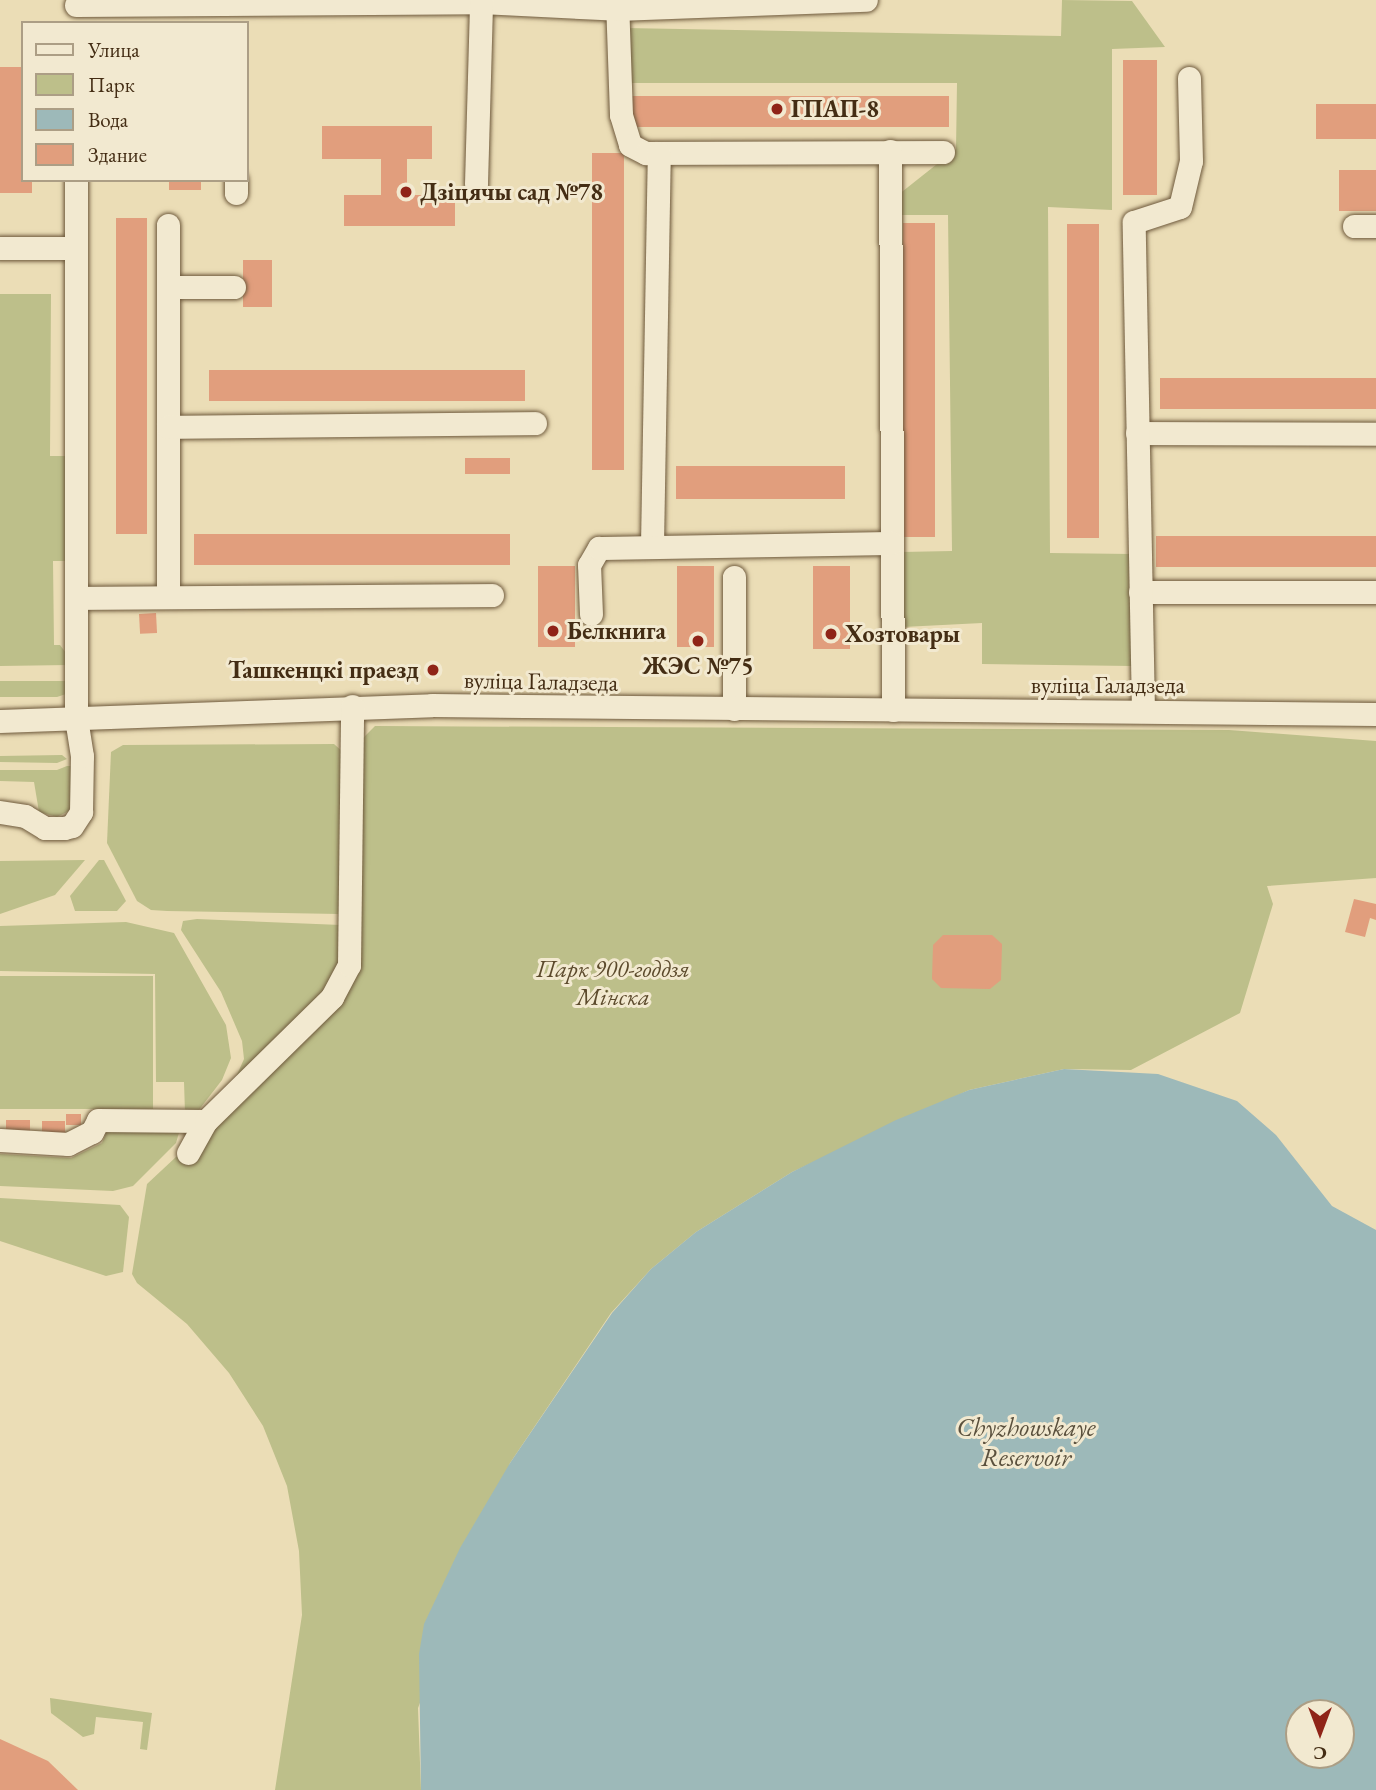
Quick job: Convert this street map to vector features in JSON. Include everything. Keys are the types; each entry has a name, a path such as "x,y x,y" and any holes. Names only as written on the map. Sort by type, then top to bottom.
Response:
{"street":[{"path":"76,9 232,14 339,3 617,5 866,0"},
{"path":"476,184 481,2"},
{"path":"617,5 621,115 630,145 646,153 943,152"},
{"path":"1143,711 1133,222 1180,207 1191,161 1189,78"},
{"path":"890,151 893,710"},
{"path":"652,545 659,153"},
{"path":"0,812 25,816 45,828 64,828 77,821 82,756 76,719 79,598 76,182"},
{"path":"168,225 168,596"},
{"path":"0,248 76,248"},
{"path":"168,287 234,287"},
{"path":"168,426 535,423"},
{"path":"1138,433 1376,434"},
{"path":"592,614 589,565 599,548 892,543"},
{"path":"734,577 734,709"},
{"path":"1140,592 1376,592"},
{"path":"79,598 492,595"},
{"path":"188,1153 206,1121 332,997 349,965 352,706"},
{"name":"вуліца Галадзеда","path":"0,721 352,706 1376,714"},
{"path":"1,1140 68,1144 92,1132 98,1120 206,1121"}],"green space":[{"path":"1062,0 1132,1 1165,47 1112,49 1112,210 1048,207 1050,553 1131,554 1132,666 982,664 982,623 903,627 902,552 952,551 948,215 898,215 898,195 956,149 957,83 628,83 625,28 1061,36"},
{"path":"0,294 51,294 50,456 70,456 72,561 53,561 54,645 60,645 69,657 68,665 0,666"},
{"path":"0,681 67,681 66,694 57,697 0,697"},
{"name":"Парк 900-годдзя Мінска","path":"375,726 1229,730 1376,741 1376,878 1267,886 1273,904 1240,1013 1131,1070 1064,1069 969,1090 792,1172 696,1232 651,1269 611,1313 510,1463 418,1708 421,1790 275,1790 302,1615 299,1551 287,1486 263,1426 229,1373 187,1324 137,1283 132,1274 147,1184 177,1156 191,1162 211,1124 337,1002 362,739"},
{"path":"334,744 343,752 339,914 151,910 137,901 107,843 111,752 123,745"},
{"path":"62,755 67,759 57,763 0,762 0,756"},
{"path":"73,766 74,792 69,811 57,817 39,812 34,782 0,781 0,770 57,770"},
{"path":"85,860 55,895 0,914 0,861"},
{"path":"99,860 104,860 126,901 117,911 75,911 70,896"},
{"path":"197,919 341,925 338,967 329,987 236,1077 244,1059 242,1041 221,992 181,930 183,921"},
{"path":"126,922 174,933 226,1025 231,1058 222,1080 195,1115 185,1113 184,1082 156,1082 155,974 0,971 0,926"},
{"path":"0,976 153,976 153,1109 0,1109"},
{"path":"108,1128 180,1129 176,1143 133,1186 113,1191 0,1186 0,1154 71,1158 102,1143"},
{"path":"0,1198 120,1205 129,1217 123,1272 106,1276 0,1241"},
{"path":"50,1698 152,1713 147,1750 140,1749 143,1722 96,1717 94,1734 83,1737 51,1713"}],"water":[{"name":"Chyzhowskaye Reservoir","path":"1064,1069 1158,1074 1237,1101 1276,1135 1332,1206 1376,1230 1376,1790 421,1790 419,1654 424,1624 460,1548 510,1463 612,1313 651,1269 696,1232 792,1172 896,1120 969,1090"}],"building":[{"path":"1123,60 1157,60 1157,195 1123,195"},
{"path":"0,67 21,67 21,182 32,182 32,193 0,193"},
{"path":"632,96 949,96 949,127 632,127"},
{"path":"1316,104 1376,104 1376,139 1316,139"},
{"path":"322,126 432,126 432,159 407,159 407,195 455,195 455,226 344,226 344,195 381,195 381,159 322,159"},
{"path":"592,153 624,153 624,470 592,470"},
{"path":"1339,170 1376,170 1376,211 1339,211"},
{"path":"169,182 201,182 201,190 169,190"},
{"path":"116,218 147,218 147,534 116,534"},
{"path":"903,223 935,223 935,537 903,537"},
{"path":"1067,224 1099,224 1099,538 1067,538"},
{"path":"243,260 272,260 272,307 243,307"},
{"path":"209,370 525,370 525,401 209,401"},
{"path":"1160,378 1376,378 1376,409 1160,409"},
{"path":"465,458 510,458 510,474 465,474"},
{"path":"676,466 845,466 845,499 676,499"},
{"path":"194,534 510,534 510,565 194,565"},
{"path":"1156,536 1376,536 1376,567 1156,567"},
{"path":"538,566 575,566 575,647 538,647"},
{"path":"677,566 714,566 714,647 677,647"},
{"path":"813,566 850,566 850,649 813,649"},
{"path":"156,613 157,633 140,634 139,614"},
{"path":"1354,899 1376,904 1376,920 1370,918 1365,937 1345,932"},
{"path":"943,935 992,935 1002,944 1001,980 990,989 941,988 932,979 933,945"},
{"path":"66,1114 81,1114 81,1125 66,1125"},
{"path":"6,1120 30,1120 30,1135 6,1135"},
{"path":"42,1121 65,1121 65,1135 42,1135"},
{"path":"0,1739 48,1761 78,1790 0,1790"}],"place":[{"name":"ГПАП-8","path":"777,109"},
{"name":"Дзіцячы сад №78","path":"406,192"},
{"name":"Белкнига","path":"553,631"},
{"name":"Хозтовары","path":"831,634"},
{"name":"ЖЭС №75","path":"698,641"},
{"name":"Ташкенцкі праезд","path":"433,670"}]}
